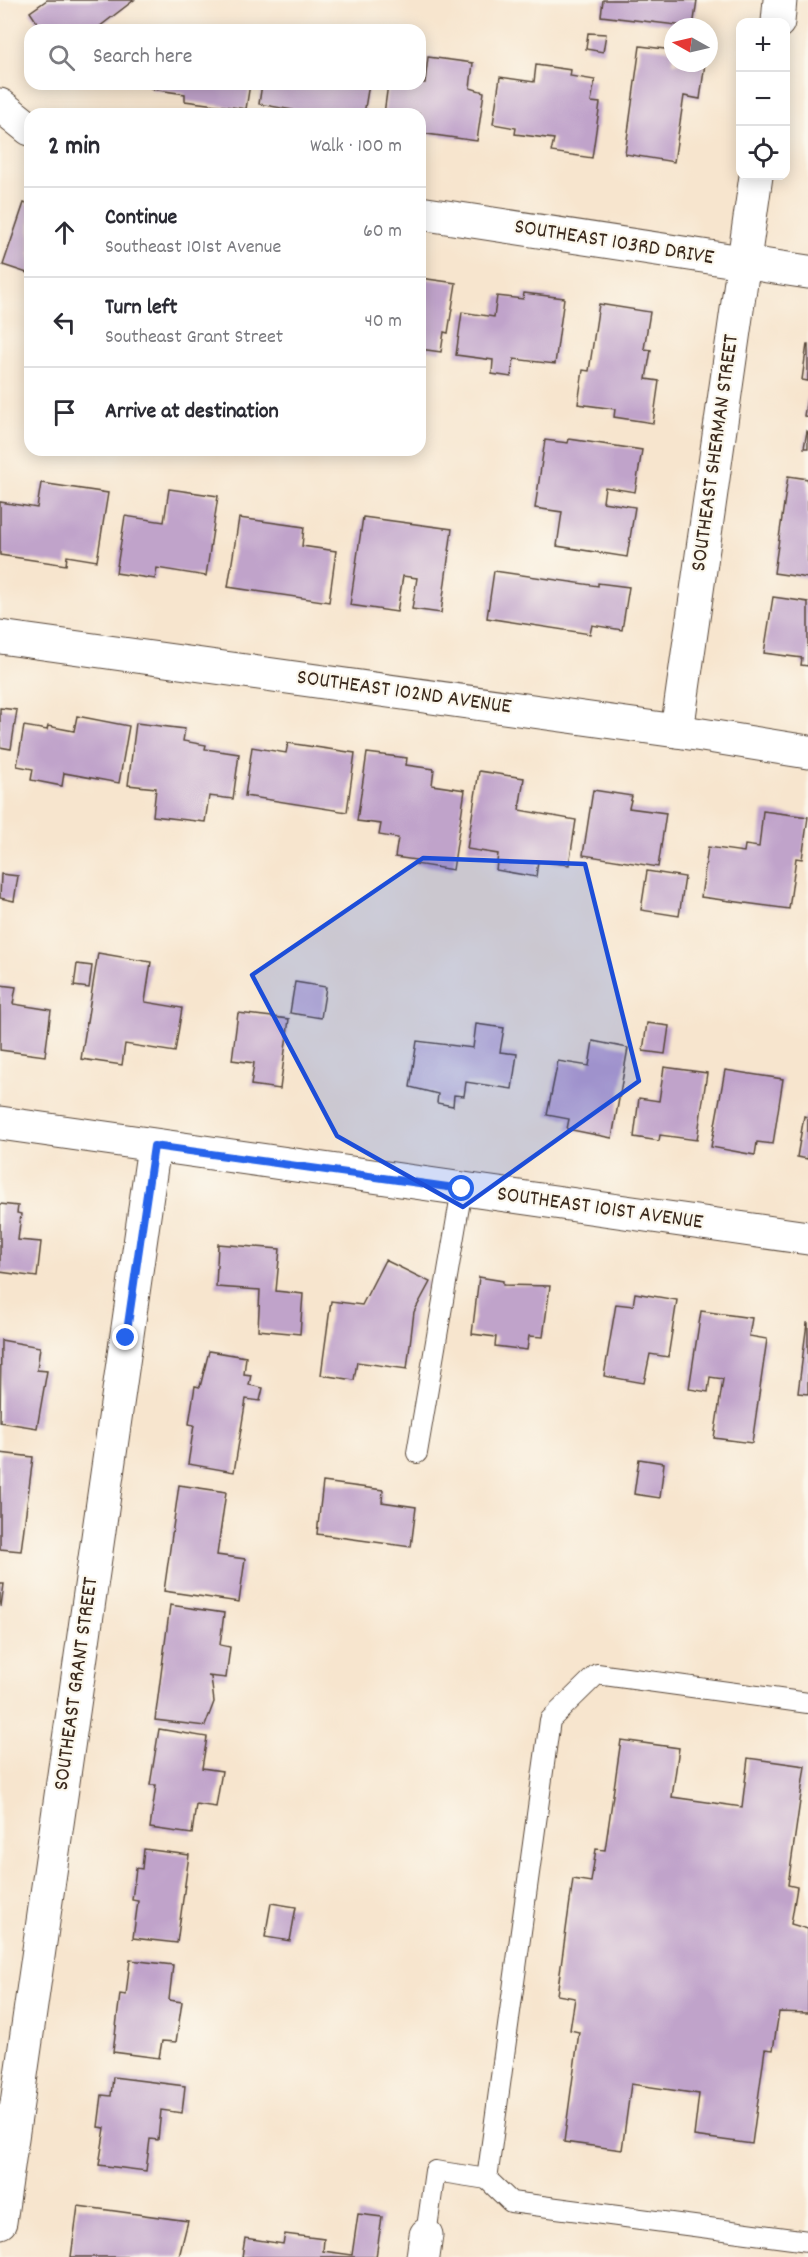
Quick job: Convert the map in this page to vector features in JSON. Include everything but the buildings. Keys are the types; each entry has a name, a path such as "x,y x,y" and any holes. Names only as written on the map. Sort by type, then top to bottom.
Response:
{"street":[{"path":"778,18 780,0"},
{"path":"0,105 24,124"},
{"name":"SOUTHEAST SHERMAN STREET","path":"677,731 755,180"},
{"name":"SOUTHEAST 103RD DRIVE","path":"426,214 808,272"},
{"name":"SOUTHEAST 102ND AVENUE","path":"0,637 677,731 808,752"},
{"name":"SOUTHEAST 101ST AVENUE","path":"0,1123 808,1238"},
{"name":"SOUTHEAST GRANT STREET","path":"0,2222 154,1146"}],"lane":[{"path":"417,1453 462,1189"},
{"path":"487,2179 550,1720 597,1674 808,1703"},
{"path":"425,2246 435,2170 487,2179 511,2202 808,2241"}],"highlighted area":[{"path":"423,858 585,864 639,1081 463,1207 337,1136 252,975"}],"route":[{"path":"126,1338 154,1146 462,1189"}]}
